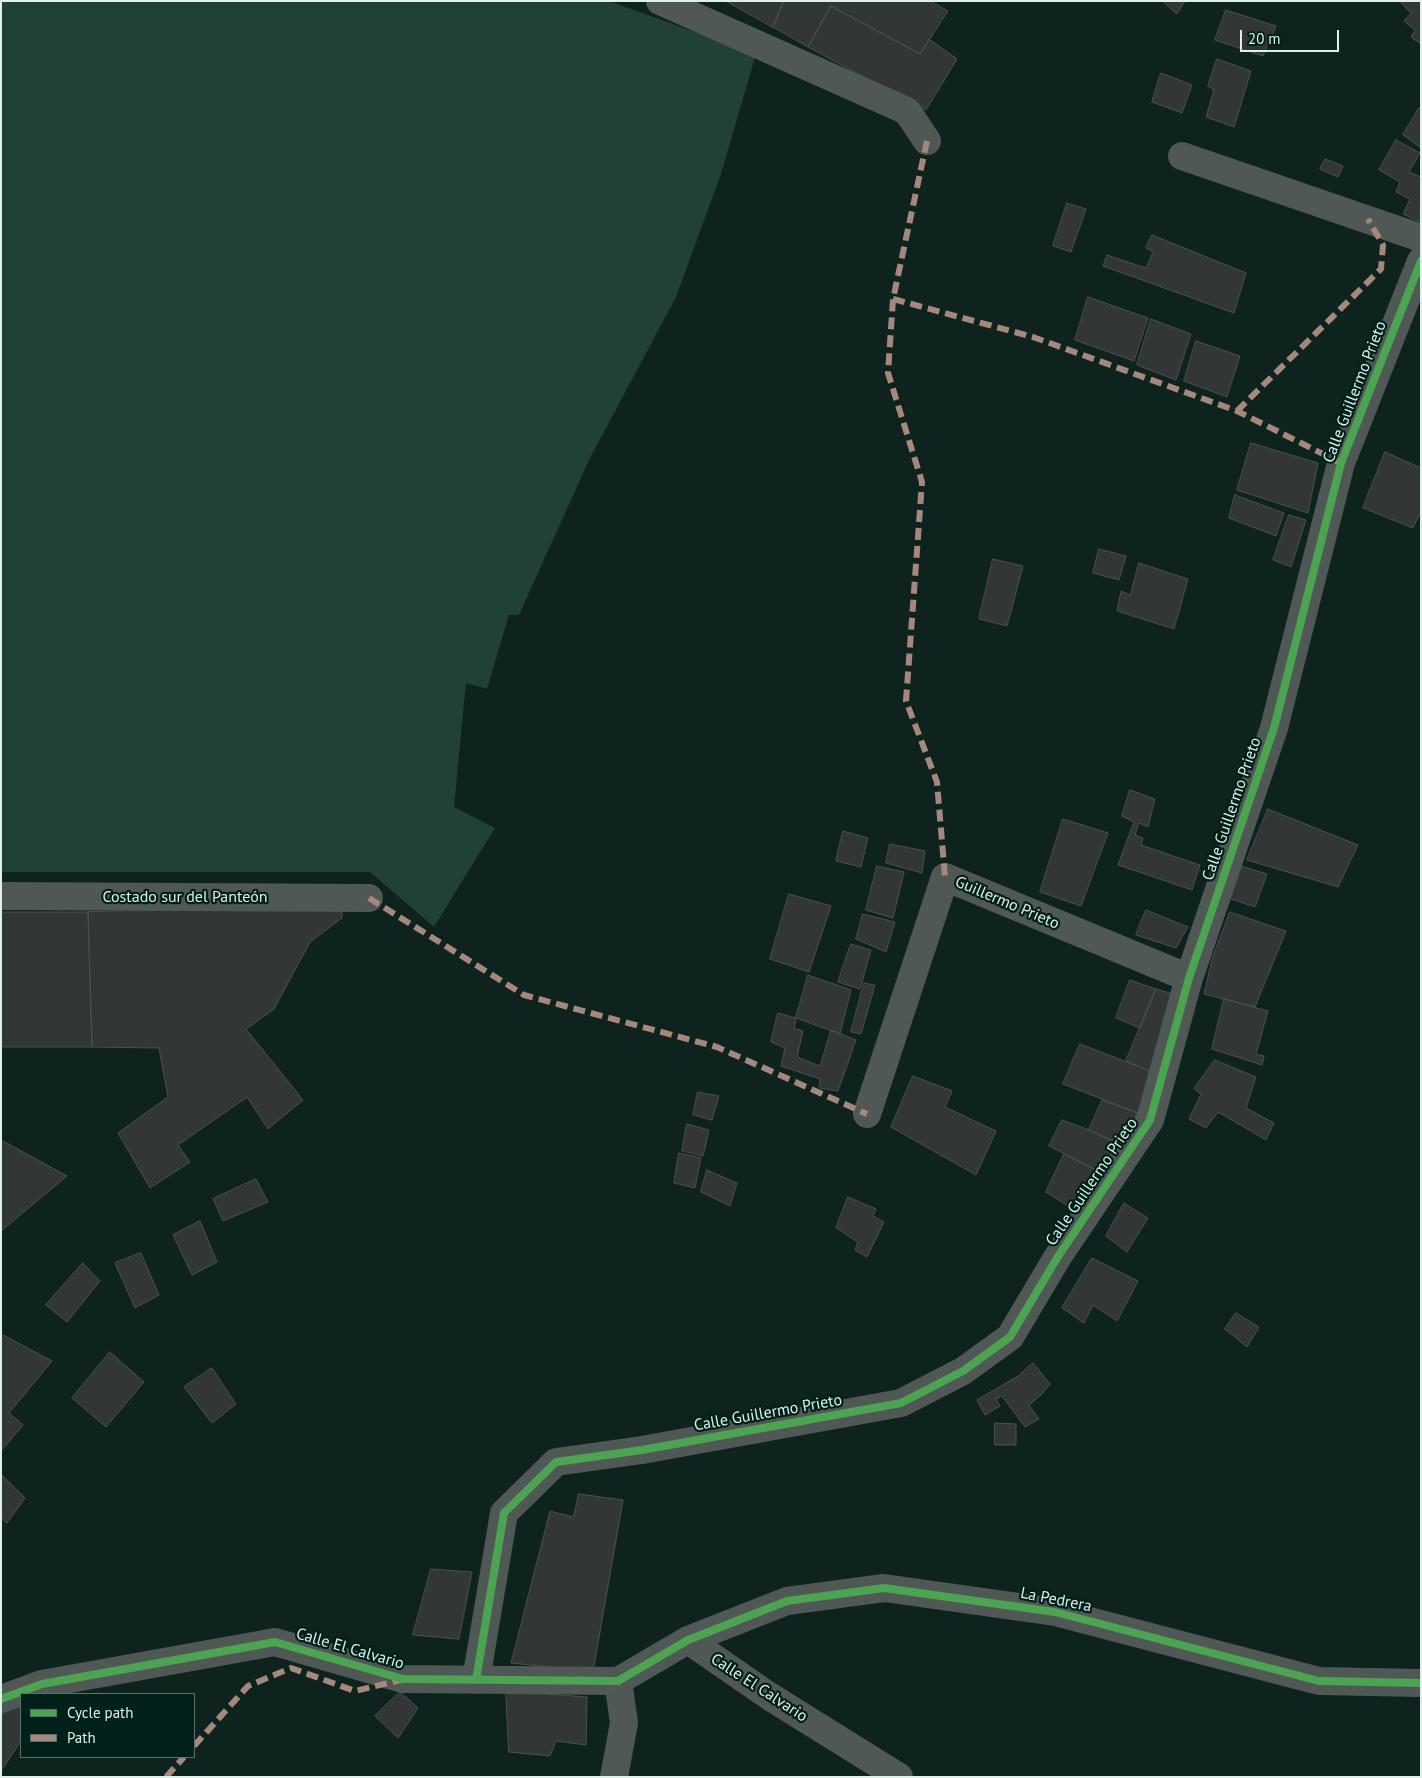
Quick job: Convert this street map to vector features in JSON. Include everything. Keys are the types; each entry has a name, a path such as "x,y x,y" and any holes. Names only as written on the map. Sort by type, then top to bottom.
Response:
{"street":[{"path":"660,1 907,111 927,141"},
{"path":"1182,156 1421,238"},
{"name":"Calle Guillermo Prieto","path":"476,1680 504,1513 556,1462 642,1450 901,1403 963,1371 1010,1337 1057,1258 1150,1120 1189,978 1274,728 1341,463 1421,261"},
{"name":"Guillermo Prieto","path":"867,1114 945,877 1189,978"},
{"name":"Costado sur del Panteón","path":"1,896 369,898"},
{"name":"La Pedrera","path":"688,1640 787,1601 884,1588 1055,1612 1319,1681 1421,1684"},
{"path":"614,1777 624,1723 618,1681 688,1640"},
{"name":"Calle El Calvario","path":"688,1640 769,1696 899,1777"},
{"name":"Calle El Calvario","path":"1,1699 42,1684 275,1642 403,1679 618,1681"}],"green space":[{"path":"1,1 609,1 756,54 721,174 676,297 590,458 519,615 509,615 487,689 466,683 454,807 495,828 434,927 370,872 1,872"}],"building":[{"path":"726,1 784,1 773,27"},
{"path":"784,1 930,1 948,11 920,54 831,6 808,47 773,27"},
{"path":"1163,1 1185,1 1177,14"},
{"path":"1403,1 1421,1 1421,44 1411,37 1415,30 1404,21 1411,13 1401,3"},
{"path":"831,6 920,54 929,39 957,59 926,110 808,47"},
{"path":"1226,10 1276,26 1263,56 1215,40"},
{"path":"1217,59 1251,71 1234,127 1206,117 1214,90 1208,86"},
{"path":"1161,73 1192,85 1182,113 1152,102"},
{"path":"1419,108 1421,108 1421,148 1403,135"},
{"path":"1396,140 1420,153 1409,172 1421,177 1420,222 1403,214 1410,199 1396,192 1400,182 1379,170"},
{"path":"1325,159 1343,166 1338,177 1320,169"},
{"path":"1067,203 1086,209 1071,252 1053,246"},
{"path":"1152,235 1246,273 1234,313 1103,266 1107,255 1146,268 1153,252 1146,248"},
{"path":"1088,297 1148,318 1134,361 1075,340"},
{"path":"1151,319 1191,334 1176,380 1137,365"},
{"path":"1196,341 1240,356 1227,397 1184,381"},
{"path":"1251,443 1318,463 1308,513 1237,490"},
{"path":"1385,452 1421,468 1421,511 1413,528 1363,508"},
{"path":"1235,495 1284,513 1276,536 1229,518"},
{"path":"1289,515 1306,520 1291,567 1273,560"},
{"path":"1099,549 1126,556 1119,580 1093,573"},
{"path":"993,559 1023,566 1007,626 979,619"},
{"path":"1139,563 1188,579 1174,629 1117,611 1121,591 1130,595"},
{"path":"1130,790 1155,799 1148,827 1139,823 1135,835 1143,838 1141,845 1200,865 1192,890 1118,865 1134,822 1122,816"},
{"path":"1268,809 1358,845 1338,887 1247,860"},
{"path":"1063,819 1108,833 1081,906 1040,892"},
{"path":"843,831 868,838 861,867 836,861"},
{"path":"890,844 925,851 922,873 886,863"},
{"path":"877,866 904,872 893,918 866,910"},
{"path":"1241,866 1267,874 1255,907 1228,898"},
{"path":"789,894 831,906 809,972 770,959"},
{"path":"342,908 342,918 310,942 274,1009 246,1029 303,1100 268,1129 247,1097 178,1145 190,1162 150,1188 118,1133 168,1097 159,1048 92,1047 88,912"},
{"path":"1146,910 1188,927 1176,948 1136,935"},
{"path":"1,912 88,912 92,1047 1,1047"},
{"path":"1230,912 1286,931 1255,1007 1204,994 1212,959"},
{"path":"863,914 895,922 886,952 856,939"},
{"path":"851,944 871,950 860,989 838,982"},
{"path":"808,975 851,990 840,1034 796,1018"},
{"path":"1130,980 1156,989 1140,1028 1116,1018"},
{"path":"864,983 875,985 861,1034 851,1032"},
{"path":"1156,989 1177,995 1153,1072 1126,1061"},
{"path":"1224,999 1268,1011 1256,1054 1264,1056 1262,1065 1212,1049"},
{"path":"778,1013 796,1018 794,1028 803,1031 797,1057 820,1066 831,1030 856,1040 838,1091 819,1088 820,1079 781,1066 785,1048 771,1042"},
{"path":"1080,1044 1153,1072 1138,1113 1063,1084"},
{"path":"1215,1060 1256,1077 1246,1108 1274,1123 1266,1140 1218,1112 1206,1128 1189,1119 1201,1094 1194,1089"},
{"path":"913,1076 952,1091 945,1107 996,1131 976,1175 891,1127"},
{"path":"698,1092 719,1096 712,1120 693,1115"},
{"path":"1102,1100 1138,1113 1121,1145 1089,1130"},
{"path":"1062,1120 1121,1145 1104,1174 1049,1146"},
{"path":"687,1124 709,1130 703,1156 682,1151"},
{"path":"1,1140 67,1176 1,1231"},
{"path":"679,1153 701,1158 695,1188 674,1183"},
{"path":"1064,1154 1104,1174 1082,1215 1046,1192"},
{"path":"707,1170 737,1183 730,1206 701,1192"},
{"path":"256,1179 268,1202 223,1221 213,1199"},
{"path":"848,1197 876,1209 873,1216 884,1222 867,1257 855,1250 858,1242 836,1228"},
{"path":"1124,1203 1148,1218 1127,1252 1106,1236"},
{"path":"200,1221 217,1262 192,1275 173,1235"},
{"path":"141,1253 159,1295 135,1308 115,1263"},
{"path":"1092,1258 1138,1281 1117,1321 1093,1305 1084,1323 1062,1308"},
{"path":"83,1263 100,1281 67,1322 46,1305"},
{"path":"1236,1313 1259,1327 1247,1347 1225,1329"},
{"path":"3,1335 52,1361 9,1413 23,1425 1,1451 1,1337"},
{"path":"110,1352 144,1382 106,1427 72,1398"},
{"path":"1033,1363 1050,1384 1029,1405 1039,1419 1025,1427 1002,1396 996,1399 1000,1406 985,1415 977,1400 1018,1376"},
{"path":"212,1368 236,1404 212,1423 184,1387"},
{"path":"995,1423 1016,1424 1016,1445 995,1445"},
{"path":"1,1474 25,1498 7,1523 1,1518"},
{"path":"579,1494 623,1500 593,1672 511,1663 550,1511 573,1517"},
{"path":"431,1569 472,1572 459,1639 413,1635"},
{"path":"506,1691 587,1697 586,1745 556,1741 550,1756 509,1752"},
{"path":"400,1692 418,1708 398,1738 375,1716"},
{"path":"8,1701 20,1707 20,1742 1,1771 1,1718"}],"marked path":[{"path":"927,141 893,299 888,373 922,482 906,701 937,782 945,877"},
{"path":"1237,411 1381,269 1383,245 1368,219"},
{"path":"893,299 1033,337 1237,411 1341,463"},
{"path":"369,898 524,995 717,1047 867,1114"},
{"path":"195,1745 248,1686 291,1668 355,1691 401,1680"},
{"path":"166,1777 183,1758"}],"cycle path":[{"path":"476,1680 504,1513 556,1462 642,1450 901,1403 963,1371 1010,1337 1057,1258 1150,1120 1189,978 1274,728 1341,463 1421,261"},
{"path":"1,1699 42,1684 275,1642 403,1679 618,1681 688,1640 787,1601 884,1588 1055,1612 1319,1681 1421,1683"}]}
